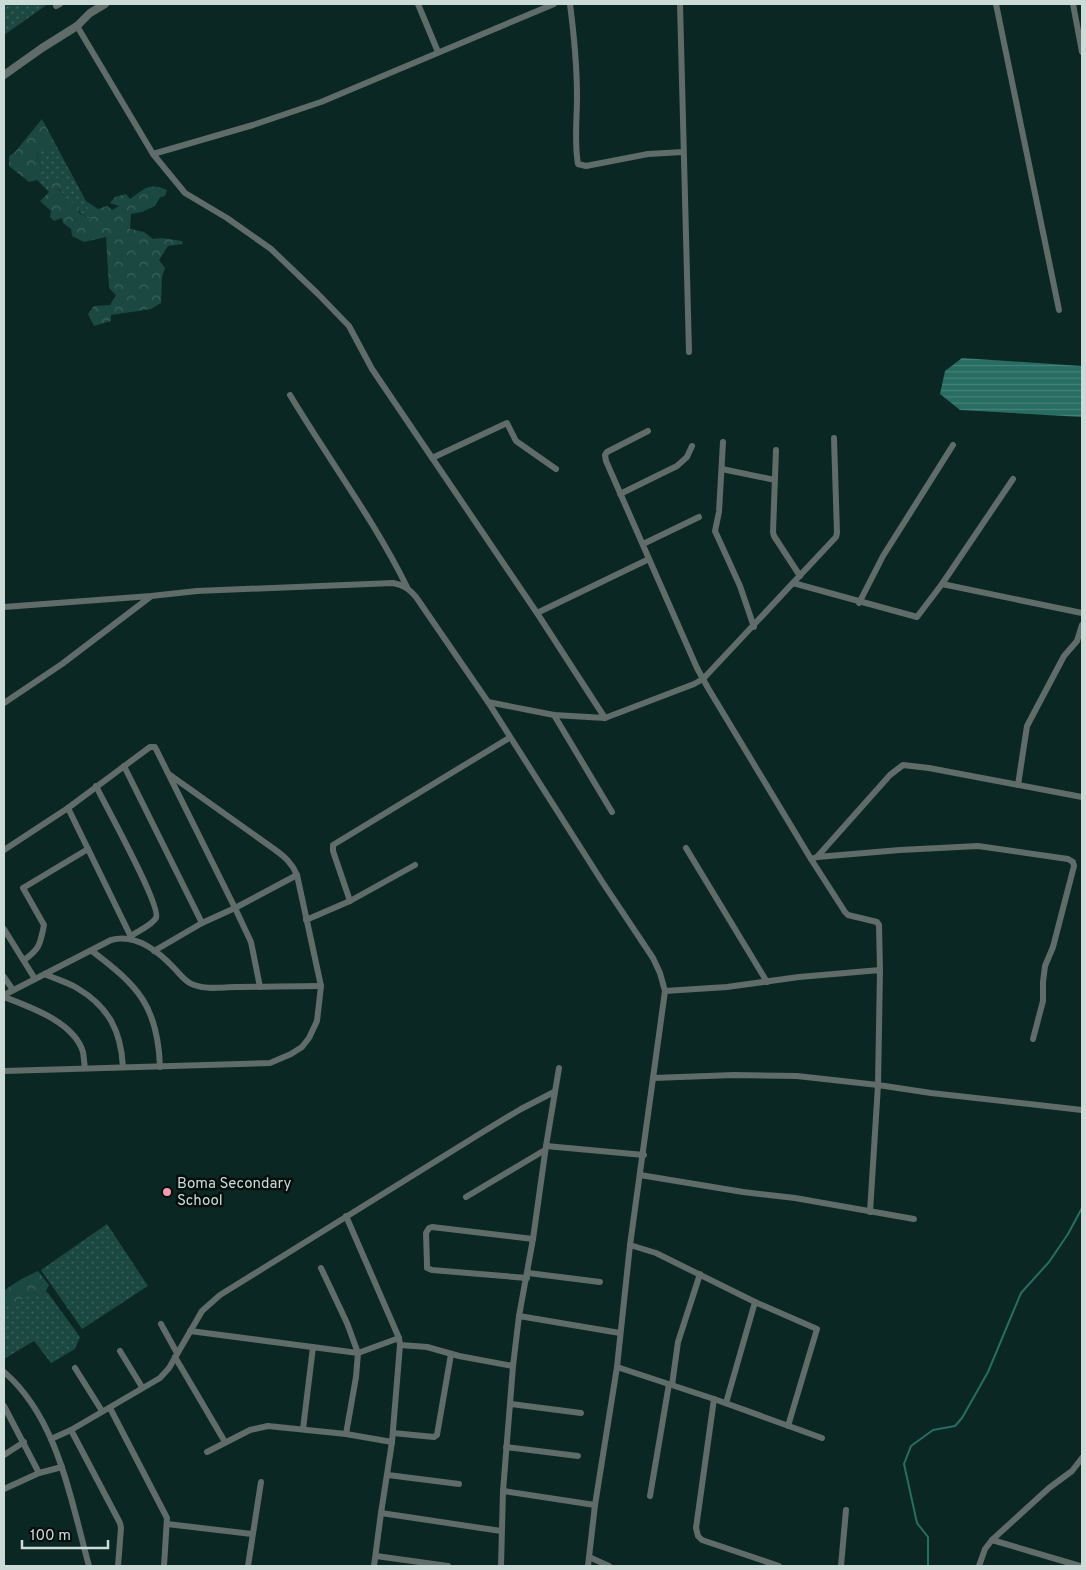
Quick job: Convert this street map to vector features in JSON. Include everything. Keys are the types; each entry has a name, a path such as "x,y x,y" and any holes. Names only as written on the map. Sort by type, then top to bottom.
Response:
{"street":[{"path":"4,76 42,48 77,26 90,13 104,4"},
{"path":"418,4 438,52"},
{"path":"153,154 321,102 554,4"},
{"path":"570,4 577,96 575,150 578,164 586,166 648,154 683,152"},
{"path":"680,4 689,352"},
{"path":"996,4 1060,310"},
{"path":"1073,4 1082,52"},
{"path":"77,26 153,154 185,193 271,249 349,326 372,369 537,613 605,718"},
{"path":"290,395 378,534 408,588 488,702 602,883 653,958 665,991 644,1155 630,1245 617,1367 595,1505 588,1566"},
{"path":"432,458 507,423 516,441 556,469"},
{"path":"648,431 607,452 605,455 606,461 697,668 814,858 844,912 848,915 877,922 879,925 878,1085 870,1212"},
{"path":"488,702 554,715 605,718 703,679 754,627 837,533 834,438"},
{"path":"723,442 719,512 715,531 740,586 754,627"},
{"path":"620,494 677,466 687,458 692,446"},
{"path":"859,602 883,556 953,446"},
{"path":"776,450 773,532 800,576"},
{"path":"722,469 775,480"},
{"path":"793,584 917,617 942,584 1013,479"},
{"path":"643,544 699,517"},
{"path":"537,613 649,559"},
{"path":"4,606 197,591 393,583 408,588"},
{"path":"942,584 1082,613"},
{"path":"4,703 62,664 151,596"},
{"path":"1018,785 1027,726 1064,656 1077,641 1082,625"},
{"path":"554,715 612,812"},
{"path":"350,900 333,851 334,845 509,738"},
{"path":"4,850 68,808 150,747 155,747 251,942 260,987"},
{"path":"814,858 902,765 929,768 1082,797"},
{"path":"124,766 202,923"},
{"path":"4,1070 270,1063 302,1047 309,1038 317,1021 321,986 297,875 293,866 286,858 170,775"},
{"path":"4,996 112,940 131,937 154,921 156,910 143,878 96,786"},
{"path":"68,808 131,937 143,943 174,967 184,980 194,986 214,987 321,986"},
{"path":"814,858 900,850 978,846 1068,859 1073,862 1074,866 1058,929 1045,966 1043,1001 1033,1039"},
{"path":"686,848 767,982"},
{"path":"24,960 36,952 40,945 44,925 23,888 88,849"},
{"path":"306,920 350,900 414,865"},
{"path":"154,951 202,923 297,875"},
{"path":"4,929 36,979"},
{"path":"92,951 122,974 139,994 155,1026 160,1066"},
{"path":"665,991 727,987 799,977 880,970"},
{"path":"45,974 76,988 97,1003 108,1015 117,1030 122,1048 124,1067"},
{"path":"4,977 13,990"},
{"path":"4,996 46,1015 62,1025 76,1038 83,1052 84,1068"},
{"path":"501,1566 503,1491 513,1366 519,1316 534,1239 545,1148 559,1068"},
{"path":"653,1078 734,1075 797,1076 1082,1110"},
{"path":"52,1439 110,1408 142,1387 160,1378 169,1368 202,1311 220,1295 521,1109 554,1092"},
{"path":"466,1197 545,1148 644,1155"},
{"path":"640,1175 914,1218"},
{"path":"346,1216 399,1342 392,1442 374,1566"},
{"path":"534,1239 432,1227 426,1232 427,1268 432,1270 527,1275 600,1282"},
{"path":"630,1245 656,1253 755,1302 816,1328 817,1330 788,1426"},
{"path":"321,1268 347,1323 358,1353 356,1377 346,1434"},
{"path":"650,1496 678,1342 700,1274"},
{"path":"726,1403 755,1302"},
{"path":"519,1316 620,1332"},
{"path":"161,1324 176,1355 225,1442"},
{"path":"190,1331 358,1353 399,1342 513,1366"},
{"path":"303,1429 313,1347"},
{"path":"120,1351 142,1387"},
{"path":"393,1433 434,1437 438,1435 451,1354"},
{"path":"617,1367 726,1403 822,1438"},
{"path":"75,1368 102,1411"},
{"path":"6,1376 23,1392 52,1439 62,1467 89,1566"},
{"path":"714,1399 696,1528 698,1536 702,1540 780,1566"},
{"path":"511,1404 581,1413"},
{"path":"4,1406 40,1474"},
{"path":"110,1408 165,1513 167,1524 164,1566"},
{"path":"207,1452 258,1427 268,1426 346,1434 392,1442"},
{"path":"71,1430 120,1523 118,1566"},
{"path":"4,1455 24,1442"},
{"path":"506,1447 578,1456"},
{"path":"978,1566 985,1549 992,1540 1049,1488 1072,1471 1082,1458"},
{"path":"4,1489 62,1467"},
{"path":"388,1475 459,1484"},
{"path":"248,1566 260,1482"},
{"path":"503,1491 595,1505"},
{"path":"841,1566 846,1510"},
{"path":"381,1513 501,1531"},
{"path":"167,1524 252,1534"},
{"path":"992,1540 1080,1566"},
{"path":"376,1556 448,1566"},
{"path":"589,1557 609,1566"}],"green space":[{"path":"4,4 48,4 4,35"},
{"path":"42,119 56,145 37,152 42,172 37,180 29,182 9,166 9,156 15,152"},
{"path":"56,145 86,201 92,221 67,203 64,195 58,188 49,192 37,180 42,172 37,152"},
{"path":"60,177 65,184 58,189 64,195 67,203 73,202 78,205 78,212 91,220 86,201 98,209 107,206 112,210 119,206 110,203 115,197 126,194 130,199 151,187 167,190 165,196 160,197 155,206 142,212 131,214 130,229 144,232 153,239 162,238 182,241 183,244 168,246 159,260 165,268 162,277 161,303 151,309 111,315 111,321 94,326 88,314 94,306 110,305 116,295 109,288 106,237 84,242 72,236 71,229 63,223 62,218 54,221 50,217 51,211 40,201 49,192 48,184"},
{"path":"107,1224 148,1286 82,1329 41,1270"},
{"path":"38,1271 49,1285 44,1295 32,1294 4,1308 4,1291"},
{"path":"37,1288 48,1293 80,1337 75,1349 51,1363 34,1341 4,1359 4,1306"}],"shaded area":[{"path":"962,358 1082,366 1082,417 960,410 940,394 945,371"}],"waterway":[{"path":"928,1566 928,1537 917,1523 904,1464 911,1446 933,1430 955,1426 962,1418 988,1372 1021,1293 1049,1262 1068,1234 1082,1208"}],"place":[{"name":"Boma Secondary School","path":"167,1192"}]}
